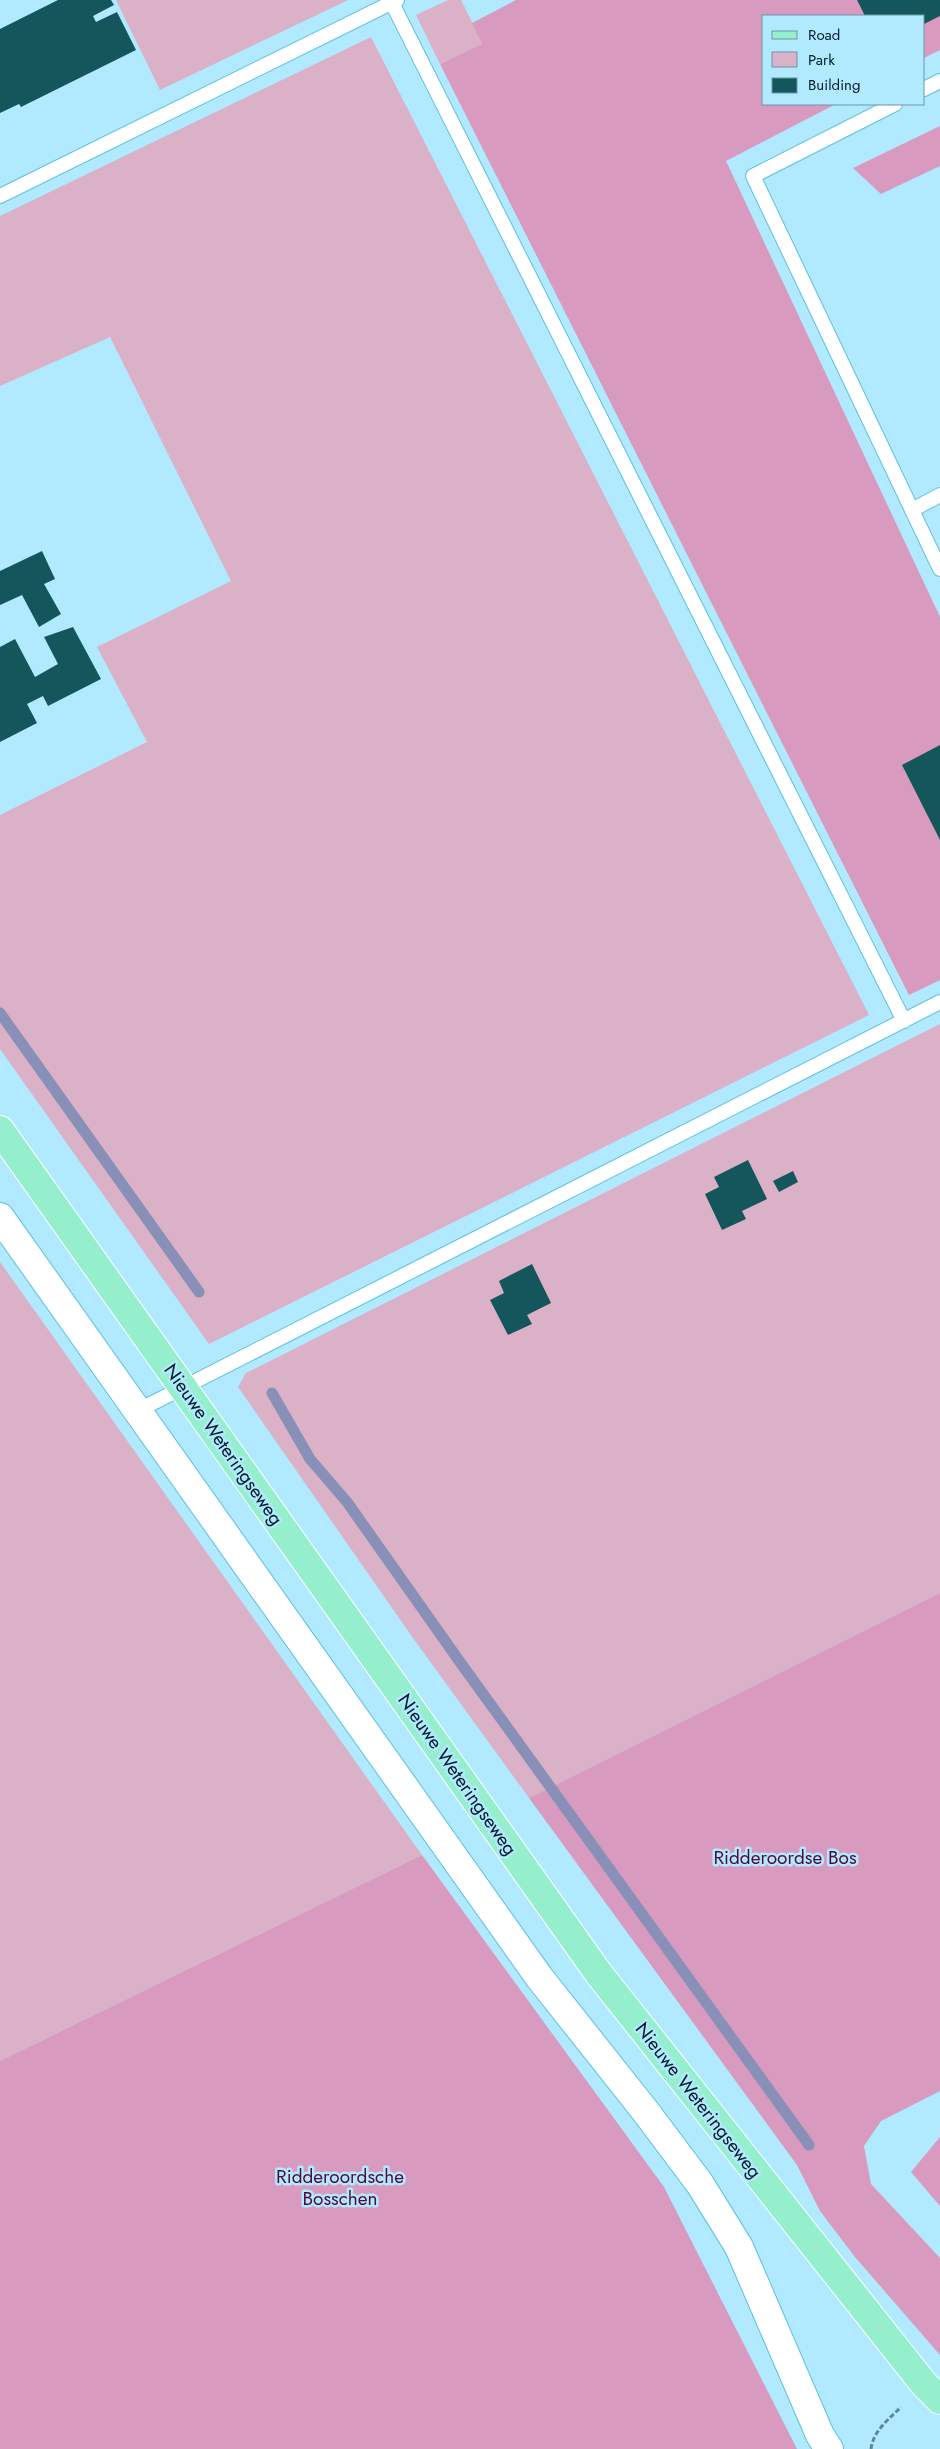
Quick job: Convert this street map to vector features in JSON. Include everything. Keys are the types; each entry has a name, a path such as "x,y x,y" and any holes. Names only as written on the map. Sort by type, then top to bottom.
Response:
{"main road":[{"name":"Nieuwe Weteringseweg","path":"0,1130 184,1386 599,1974 924,2384 940,2400"}],"street":[{"path":"0,1218 539,1977 646,2112 700,2184 739,2247 820,2435 828,2449"}],"lane":[{"path":"0,196 395,1 904,1021"},
{"path":"925,88 940,81"},
{"path":"893,105 753,176 940,569"},
{"path":"912,510 940,495"},
{"path":"137,1411 940,1002"}],"green space":[{"path":"116,0 348,0 160,90"},
{"path":"448,0 461,0 483,44 440,64 416,15"},
{"path":"516,0 940,0 940,50 925,58 925,15 762,15 762,105 834,105 726,161 940,617 940,980 909,995 440,64 482,44 472,23"},
{"path":"371,37 869,1015 209,1344 0,1049 0,815 147,742 97,647 231,581 110,337 0,386 0,216"},
{"path":"940,126 940,166 881,194 853,168"},
{"path":"940,1024 940,1593 529,1798 413,1638 238,1387 246,1373"},
{"path":"0,1262 422,1855 0,2061"},
{"name":"Ridderoordse Bos","path":"940,1593 940,2091 881,2121 864,2146 871,2184 940,2258 940,2355 855,2257 820,2211 797,2165 529,1798"},
{"name":"Ridderoordsche Bosschen","path":"422,1855 664,2187 797,2449 0,2449 0,2061"},
{"path":"940,2137 940,2206 911,2172"}],"building":[{"path":"58,0 111,0 114,5 93,16 96,22 117,12 136,50 21,107 19,104 0,113 0,29"},
{"path":"857,0 940,0 940,16 925,24 925,15 864,15"},
{"path":"42,551 55,579 44,584 61,614 39,627 22,595 0,605 0,571"},
{"path":"73,627 101,679 48,706 43,696 27,704 37,723 0,742 0,647 15,639 35,677 58,664 44,637"},
{"path":"940,745 940,840 902,765"},
{"path":"748,1160 767,1199 742,1211 746,1219 722,1230 705,1194 719,1187 714,1177"},
{"path":"793,1171 798,1182 779,1192 773,1181"},
{"path":"532,1264 551,1303 527,1315 532,1324 508,1335 490,1300 504,1293 499,1281"}],"waterway":[{"path":"0,1013 199,1292"},
{"path":"272,1393 310,1459 347,1502 460,1662 809,2145"}]}
